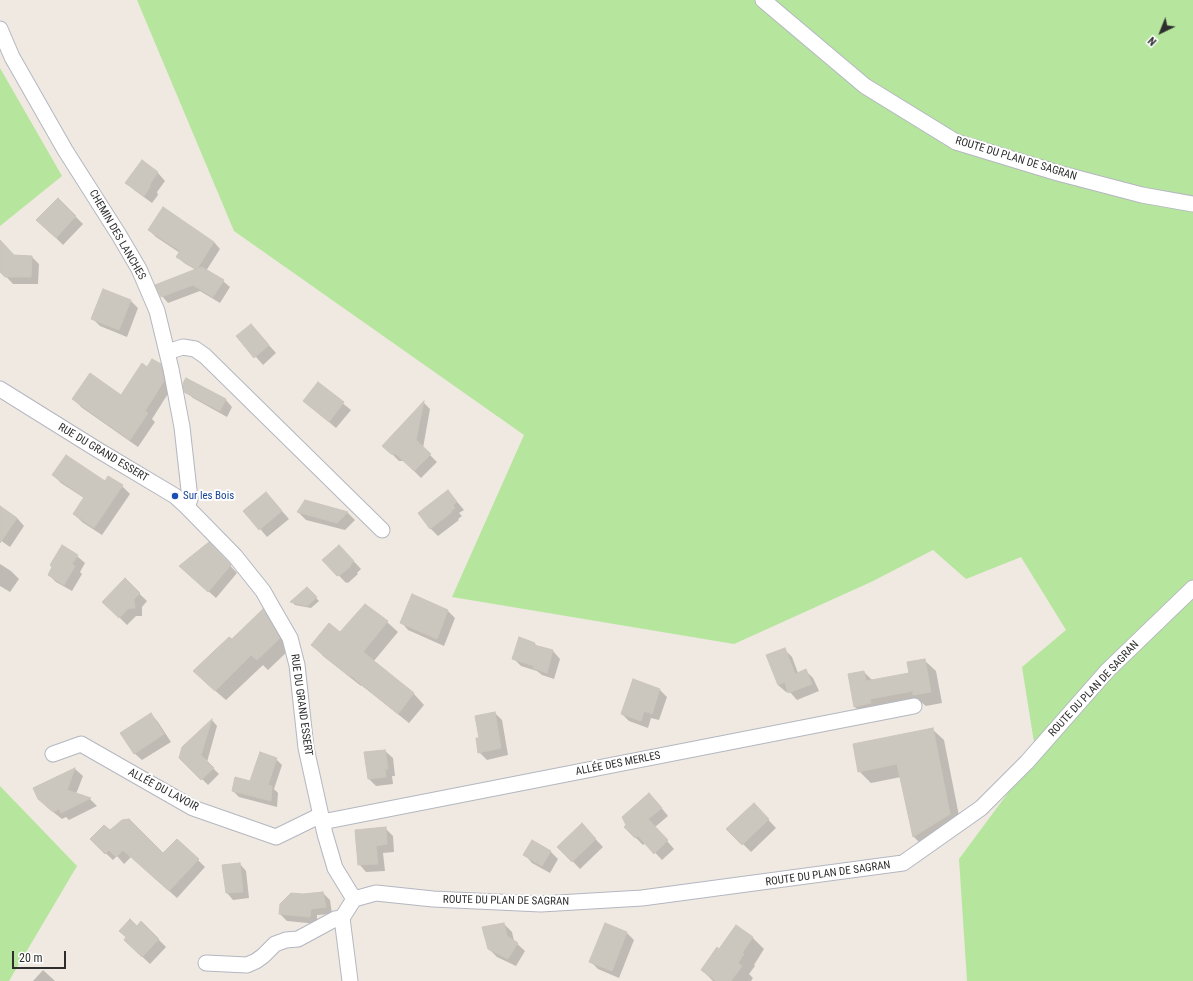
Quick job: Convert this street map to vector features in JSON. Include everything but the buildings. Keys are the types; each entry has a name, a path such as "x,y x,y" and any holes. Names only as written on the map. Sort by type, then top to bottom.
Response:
{"street":[{"name":"ROUTE DU PLAN DE SAGRAN","path":"763,0 865,86 956,142 1066,175 1142,195 1193,204"},
{"name":"CHEMIN DES LANCHES","path":"0,29 12,57 65,150 139,269 157,311 182,427 190,499 187,507"},
{"path":"167,352 183,347 194,349 205,356 382,530"},
{"name":"RUE DU GRAND ESSERT","path":"0,389 175,496 235,556 263,591 290,638 297,665 306,748 322,819 335,868 354,899"},
{"name":"ROUTE DU PLAN DE SAGRAN","path":"354,899 376,893 433,900 541,904 642,898 903,863 981,808 1027,762 1107,671 1193,588"},
{"name":"ALLÉE DES MERLES","path":"322,819 914,706"},
{"name":"ALLÉE DU LAVOIR","path":"53,754 81,744 193,808 276,837 322,819"},
{"path":"206,963 247,965 256,961 274,944 298,938 330,922 342,918 354,899"},
{"path":"342,918 350,981"}],"green space":[{"path":"137,0 1193,0 1193,981 967,981 959,859 1036,755 1022,667 1066,630 1021,557 966,579 933,550 871,582 734,644 452,597 524,435 234,231"},
{"path":"0,68 62,176 0,226"},
{"path":"0,786 77,866 9,981 0,981"}],"place":[{"name":"Sur les Bois","path":"175,496"}]}
